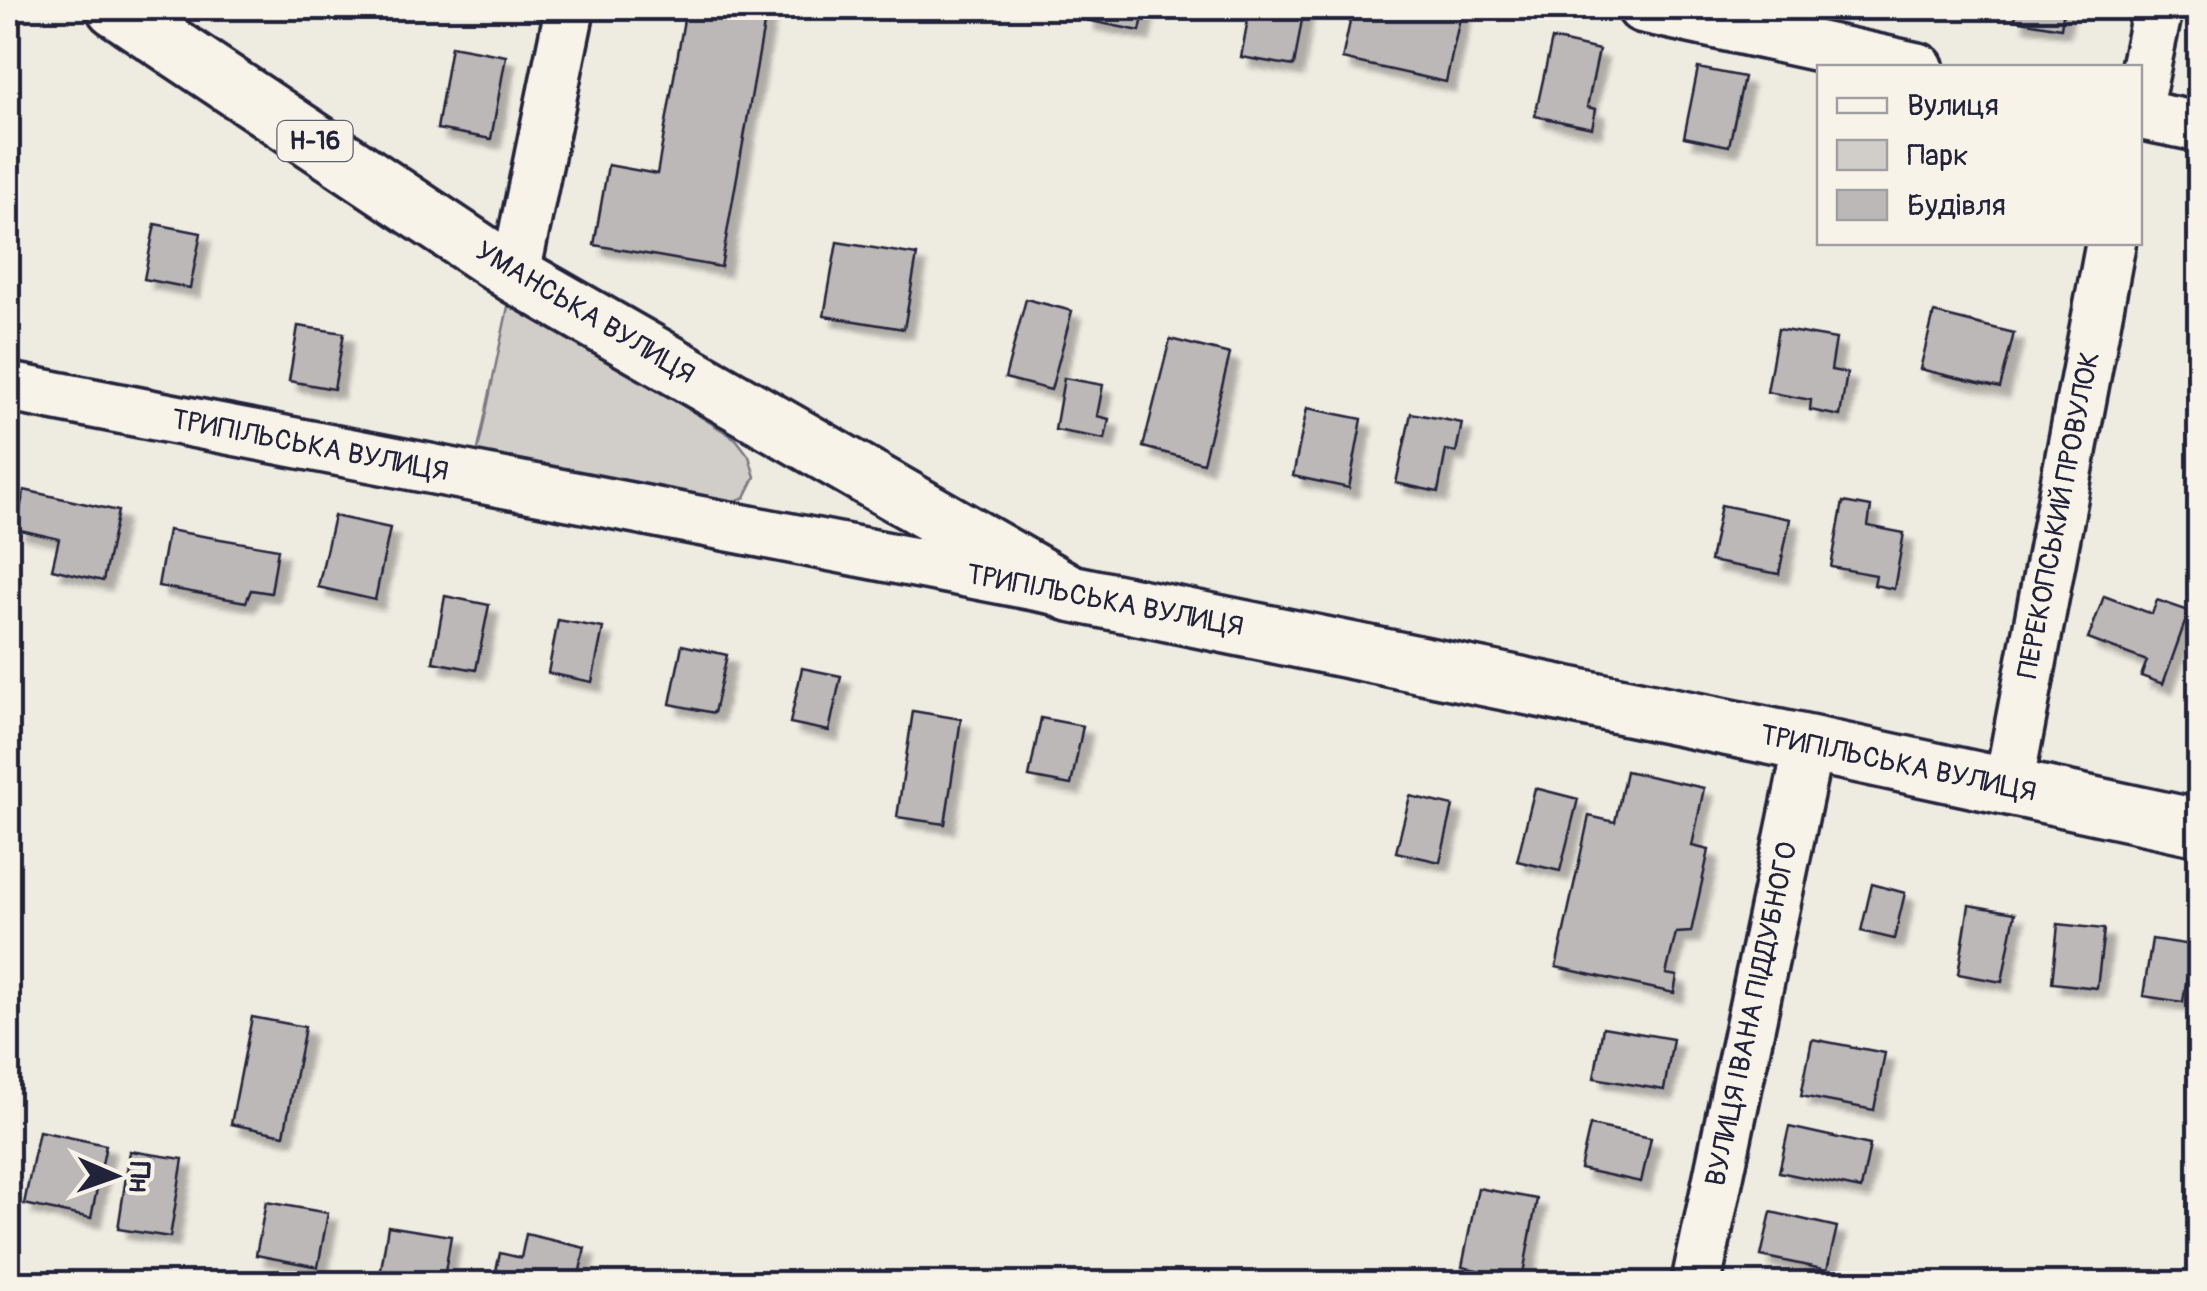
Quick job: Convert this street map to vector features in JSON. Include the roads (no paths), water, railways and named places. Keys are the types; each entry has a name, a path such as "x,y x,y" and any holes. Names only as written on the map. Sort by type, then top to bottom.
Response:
{"main road":[{"name":"УМАНСЬКА ВУЛИЦЯ","path":"115,8 515,275 1070,593"},
{"name":"ТРИПІЛЬСЬКА ВУЛИЦЯ","path":"1070,593 2200,828"}],"street":[{"path":"515,275 570,8"},
{"path":"1642,8 1905,65"},
{"path":"2142,84 2158,8"},
{"path":"2142,115 2200,127"},
{"name":"ПЕРЕКОПСЬКИЙ ПРОВУЛОК","path":"2008,788 2110,245"},
{"name":"ТРИПІЛЬСЬКА ВУЛИЦЯ","path":"8,388 1070,593"},
{"name":"ВУЛИЦЯ ІВАНА ПІДДУБНОГО","path":"1696,1284 1808,744"}]}
